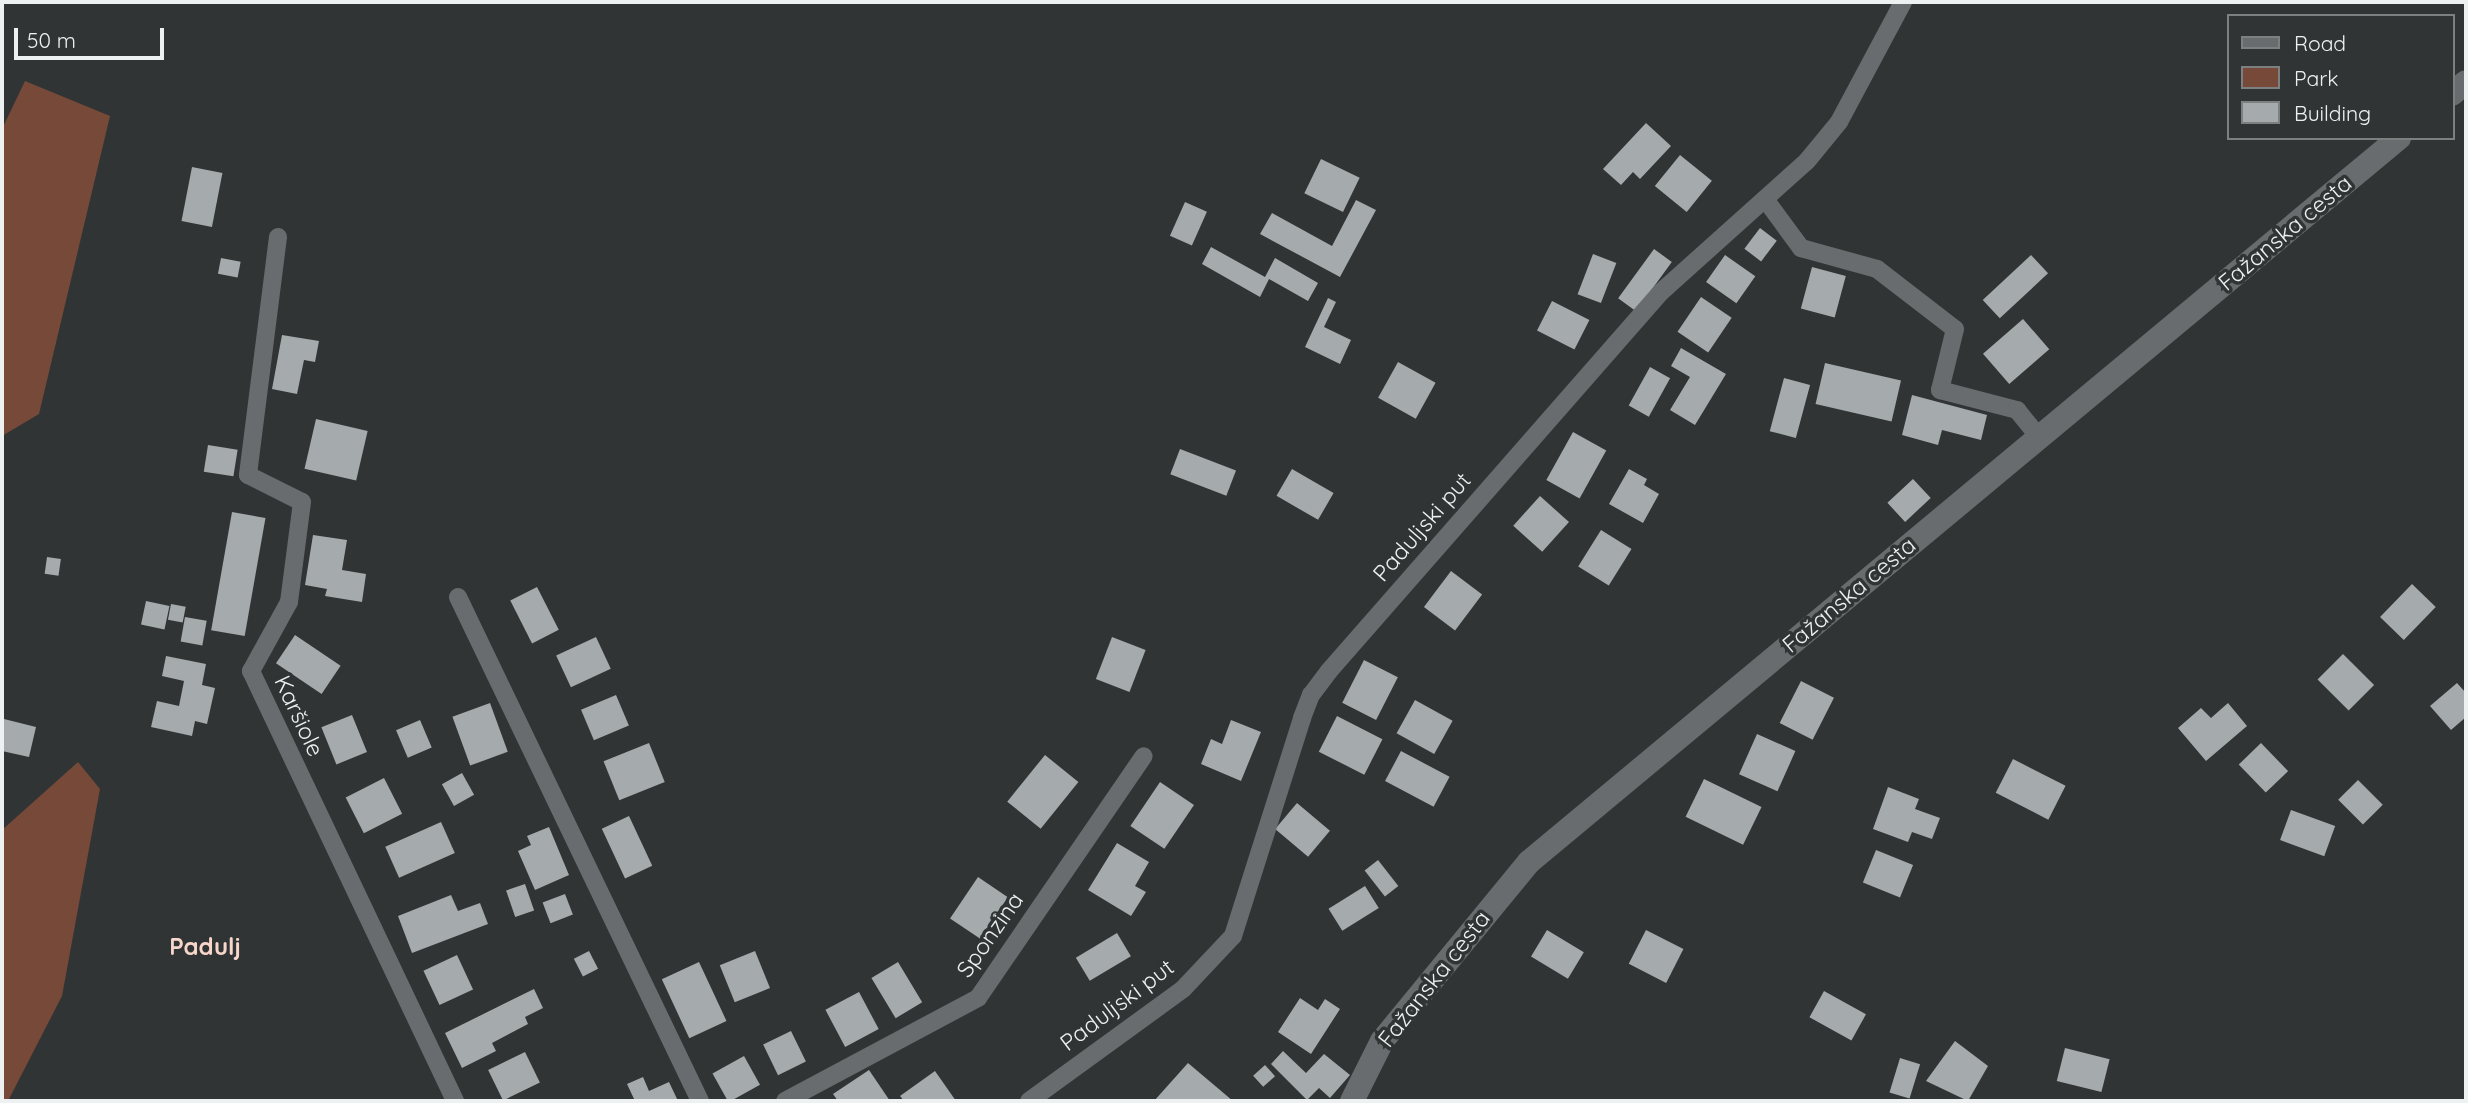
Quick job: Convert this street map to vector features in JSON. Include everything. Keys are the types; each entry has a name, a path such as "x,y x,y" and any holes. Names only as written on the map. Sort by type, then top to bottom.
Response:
{"main road":[{"name":"Fažanska cesta","path":"1352,1101 1382,1041 1529,862 2397,140"}],"street":[{"name":"Paduljski put","path":"1029,1101 1183,989 1233,936 1302,718 1311,695 1328,671 1661,292 1807,162 1839,122 1903,2"},
{"path":"1765,199 1801,248 1877,269 1955,329 1940,390 2017,410 2039,437"},
{"name":"Karšiole","path":"278,237 248,475 302,502 289,601 251,671 455,1101"},
{"path":"458,597 701,1101"},
{"name":"Sponzina","path":"785,1101 978,998 1144,756"}],"green space":[{"path":"25,81 110,116 39,414 2,436 2,129"},
{"path":"78,762 100,789 62,996 8,1101 2,1101 2,830"}],"building":[{"path":"1646,123 1671,146 1640,179 1633,172 1621,185 1603,169"},
{"path":"1680,155 1712,181 1687,212 1655,186"},
{"path":"1321,159 1360,178 1343,212 1304,193"},
{"path":"192,167 222,173 212,227 182,221"},
{"path":"1356,200 1376,210 1340,277 1260,234 1272,213 1332,246"},
{"path":"1185,202 1207,212 1192,246 1170,236"},
{"path":"1760,228 1777,241 1761,261 1744,249"},
{"path":"1211,247 1265,277 1275,258 1318,283 1308,301 1269,279 1260,297 1202,264"},
{"path":"1654,249 1672,262 1636,311 1618,298"},
{"path":"1593,254 1616,263 1601,303 1578,294"},
{"path":"1725,255 1755,276 1736,303 1706,282"},
{"path":"2031,255 2048,273 2000,318 1983,300"},
{"path":"221,258 241,262 238,278 218,274"},
{"path":"1812,267 1846,276 1835,318 1801,309"},
{"path":"1701,297 1732,318 1708,353 1678,332"},
{"path":"1328,298 1336,302 1324,327 1351,340 1340,364 1305,347"},
{"path":"1552,301 1589,320 1574,349 1537,330"},
{"path":"2023,319 2049,349 2009,384 1983,354"},
{"path":"282,335 319,341 315,362 304,360 297,394 272,389"},
{"path":"1681,348 1726,374 1695,425 1670,410 1690,377 1671,366"},
{"path":"1398,362 1436,383 1416,419 1378,398"},
{"path":"1825,363 1901,381 1892,421 1816,404"},
{"path":"1650,367 1670,378 1649,417 1629,405"},
{"path":"1784,378 1810,385 1796,438 1770,431"},
{"path":"1912,395 1987,415 1981,440 1942,430 1938,445 1902,435"},
{"path":"316,419 368,431 356,481 305,469"},
{"path":"1573,432 1606,450 1580,499 1546,480"},
{"path":"208,445 238,450 233,476 204,472"},
{"path":"1180,449 1236,471 1226,496 1170,474"},
{"path":"1292,469 1334,493 1318,520 1276,496"},
{"path":"1629,469 1647,479 1644,485 1659,494 1643,523 1609,504"},
{"path":"1913,479 1931,498 1905,522 1887,503"},
{"path":"1540,496 1569,522 1542,552 1513,526"},
{"path":"232,512 265,518 245,636 211,630"},
{"path":"1601,530 1632,549 1609,586 1578,566"},
{"path":"313,535 347,540 342,570 366,574 362,602 325,596 327,589 305,585"},
{"path":"47,557 61,559 58,576 45,574"},
{"path":"1451,571 1482,594 1455,630 1424,607"},
{"path":"2412,584 2436,607 2404,640 2380,617"},
{"path":"537,587 559,630 532,643 510,601"},
{"path":"146,601 169,606 164,629 141,624"},
{"path":"171,604 186,607 183,623 168,620"},
{"path":"185,617 207,621 202,645 181,642"},
{"path":"295,635 341,666 322,694 276,663"},
{"path":"596,637 611,669 571,687 556,656"},
{"path":"1112,637 1146,650 1129,692 1096,679"},
{"path":"2343,654 2374,685 2349,711 2318,679"},
{"path":"166,656 206,664 202,685 215,688 207,724 195,721 192,736 151,727 157,701 179,706 184,681 162,676"},
{"path":"1364,660 1398,677 1376,720 1342,703"},
{"path":"1801,681 1834,698 1813,740 1780,723"},
{"path":"2457,683 2466,693 2466,717 2451,730 2430,706"},
{"path":"616,695 629,725 594,740 581,710"},
{"path":"1415,700 1453,721 1434,754 1397,733"},
{"path":"490,703 508,752 470,766 452,717"},
{"path":"2228,703 2247,726 2206,761 2178,728 2201,708 2211,718"},
{"path":"352,715 367,752 336,764 321,727"},
{"path":"1337,716 1382,739 1364,775 1319,752"},
{"path":"4,719 36,727 29,757 2,751"},
{"path":"420,720 432,748 408,758 396,730"},
{"path":"1231,720 1261,732 1241,781 1201,764 1211,739 1222,744"},
{"path":"1757,734 1795,751 1777,791 1739,774"},
{"path":"649,743 665,782 619,800 604,761"},
{"path":"2261,743 2288,771 2266,793 2239,765"},
{"path":"1401,751 1450,777 1434,807 1385,781"},
{"path":"1045,755 1078,782 1041,829 1007,802"},
{"path":"2013,759 2066,786 2048,820 1996,793"},
{"path":"462,773 474,795 454,806 442,784"},
{"path":"384,778 402,814 364,833 346,798"},
{"path":"1704,779 1762,807 1743,845 1686,817"},
{"path":"2358,780 2383,805 2363,825 2338,800"},
{"path":"1160,782 1194,805 1164,849 1130,826"},
{"path":"1888,787 1919,799 1915,809 1940,818 1932,839 1912,832 1908,842 1873,829"},
{"path":"1297,803 1330,831 1308,857 1275,829"},
{"path":"2291,810 2335,826 2324,856 2280,840"},
{"path":"629,816 652,866 625,879 602,829"},
{"path":"441,822 455,853 399,878 385,847"},
{"path":"549,827 569,875 535,890 518,851 531,845 527,836"},
{"path":"1117,843 1149,862 1135,886 1146,892 1131,916 1088,890"},
{"path":"1876,850 1913,865 1900,897 1863,882"},
{"path":"1378,860 1398,886 1385,896 1365,870"},
{"path":"978,877 1008,897 980,939 950,918"},
{"path":"525,884 534,910 515,917 506,891"},
{"path":"1365,886 1379,908 1342,931 1329,909"},
{"path":"565,894 573,915 550,923 543,903"},
{"path":"451,895 458,911 480,903 488,924 412,953 398,916"},
{"path":"1547,930 1584,952 1568,979 1531,957"},
{"path":"1646,930 1683,949 1666,983 1629,964"},
{"path":"1117,933 1131,956 1090,981 1076,958"},
{"path":"589,951 598,969 583,977 574,959"},
{"path":"755,951 770,988 735,1002 720,965"},
{"path":"457,955 473,989 440,1005 423,971"},
{"path":"699,962 726,1021 689,1038 662,979"},
{"path":"898,962 922,1002 896,1018 871,978"},
{"path":"534,989 543,1008 525,1017 528,1024 492,1043 496,1051 462,1068 445,1033"},
{"path":"1824,991 1866,1014 1851,1041 1809,1017"},
{"path":"859,992 879,1029 845,1047 825,1010"},
{"path":"1300,998 1318,1010 1325,999 1340,1009 1311,1054 1278,1032"},
{"path":"791,1031 806,1062 778,1075 763,1045"},
{"path":"1955,1041 1988,1066 1968,1101 1926,1081"},
{"path":"2065,1048 2110,1059 2101,1092 2057,1081"},
{"path":"1283,1051 1306,1073 1324,1054 1350,1075 1330,1098 1319,1088 1307,1100 1271,1064"},
{"path":"525,1052 540,1083 503,1101 488,1070"},
{"path":"744,1056 760,1085 728,1101 713,1073"},
{"path":"1900,1058 1920,1064 1910,1099 1889,1092"},
{"path":"1188,1063 1233,1101 1154,1101"},
{"path":"1265,1065 1275,1076 1263,1087 1253,1076"},
{"path":"869,1070 890,1101 838,1101 833,1094"},
{"path":"935,1071 956,1101 904,1101 900,1096"},
{"path":"643,1077 649,1091 669,1082 678,1101 635,1101 627,1084"}],"district":[{"name":"Padulj","path":"205,947"}]}
